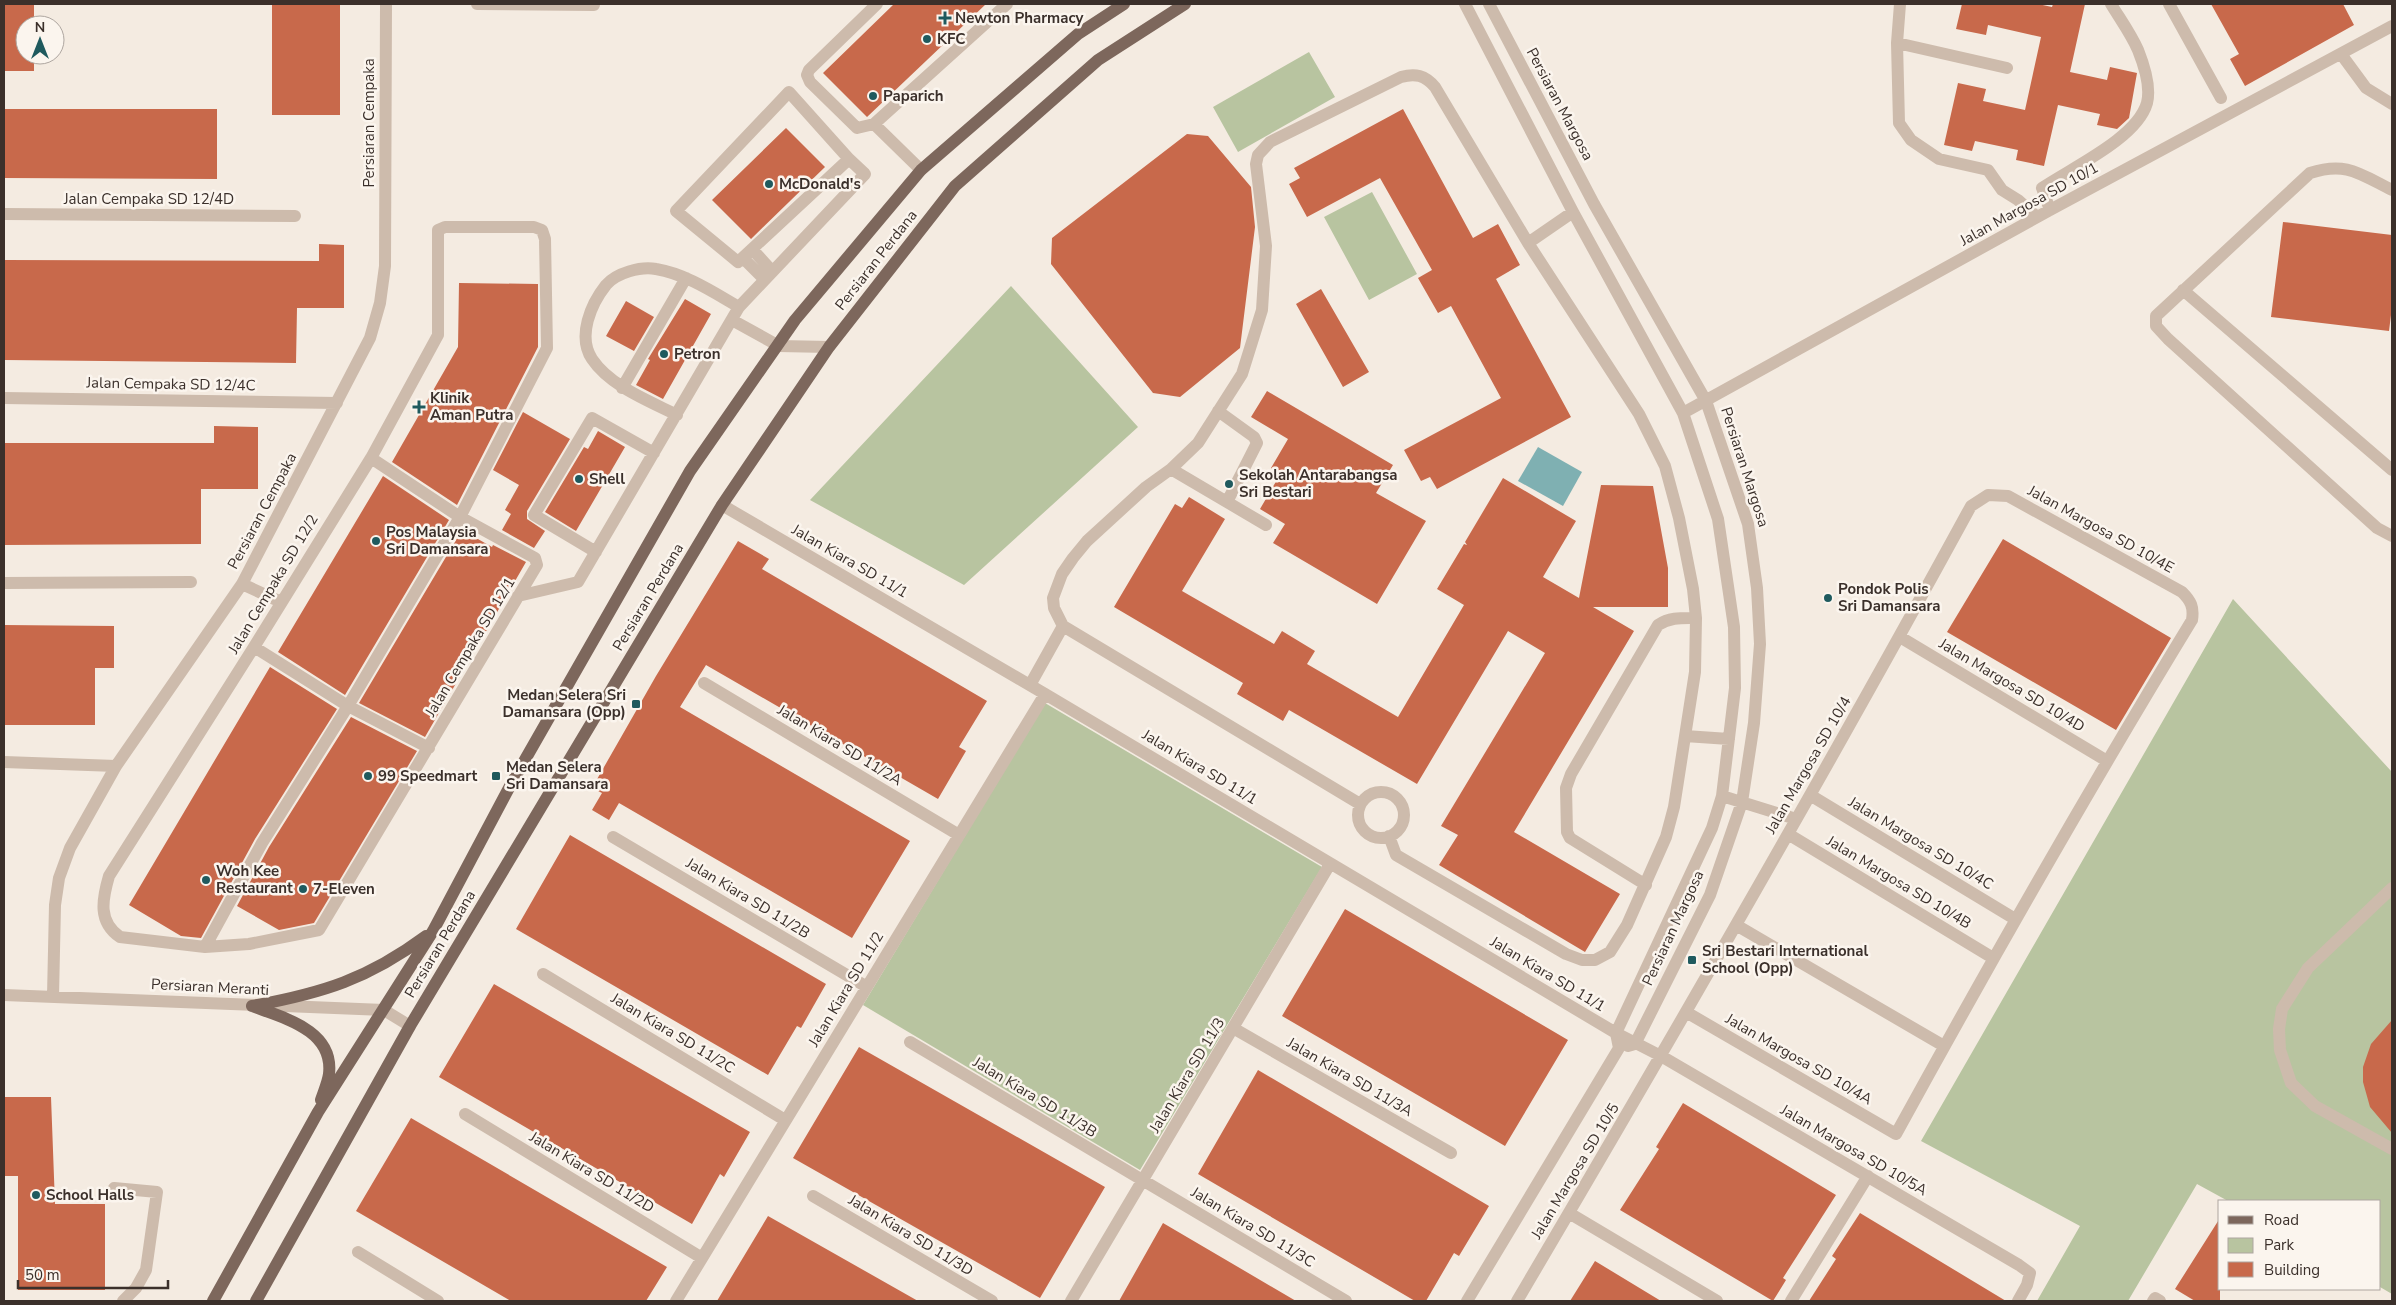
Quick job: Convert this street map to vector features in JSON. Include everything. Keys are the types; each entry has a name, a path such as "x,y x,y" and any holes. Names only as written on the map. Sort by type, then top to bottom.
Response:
{"main road":[{"name":"Persiaran Perdana","path":"213,1301 318,1112 433,931 515,778 690,471 796,320 921,170 1078,34 1124,4"},
{"name":"Persiaran Perdana","path":"256,1301 410,1026 722,505 828,347 955,186 1098,60 1185,4"},
{"path":"252,1006 300,997 339,986 370,973 398,957 433,931"},
{"path":"252,1006 296,1023 316,1035 328,1055 328,1074 318,1112"}],"street":[{"name":"Persiaran Cempaka","path":"53,996 55,904 59,878 70,848 116,766 242,584 370,338 380,303 385,266 386,4"},
{"path":"477,4 594,5"},
{"path":"877,4 809,70 808,75 810,82 857,128 874,124 1007,4"},
{"name":"Persiaran Margosa","path":"1465,4 1573,212 1683,414 1718,519 1727,567 1734,636 1735,688 1722,796 1712,828 1616,1033"},
{"name":"Persiaran Margosa","path":"1489,4 1594,204 1706,401 1748,524 1757,588 1760,644 1754,723 1742,802 1710,895 1635,1044"},
{"path":"1900,4 1898,43 1900,124 1912,140 1939,159 1988,170 2002,190 2018,200 2037,217"},
{"path":"2050,210 2042,188 2124,136 2142,116 2148,101 2145,73 2137,49 2111,4"},
{"path":"2169,4 2221,98"},
{"name":"Jalan Margosa SD 10/1","path":"1683,414 2037,217 2392,26"},
{"path":"1898,43 2007,68"},
{"path":"2341,54 2366,88 2392,104"},
{"path":"1360,804 1063,626 1054,608 1053,598 1062,574 1087,541 1146,487 1171,469 1198,443 1242,374 1262,310 1266,246 1256,164 1258,155 1270,142 1400,77 1420,75 1429,80 1435,87 1528,243 1639,414 1665,466 1686,550 1696,618 1695,672 1670,823 1646,885 1627,926 1610,952 1595,960 1582,960 1543,942 1400,858 1396,855 1390,836"},
{"path":"518,596 578,582 740,307 864,174 790,92 676,211 738,262 849,159"},
{"path":"874,124 921,170"},
{"path":"2392,190 2343,167 2326,168 2310,173 2156,316 2156,326 2168,339 2377,528 2392,536"},
{"path":"1528,243 1573,212"},
{"name":"Jalan Cempaka SD 12/4D","path":"4,214 294,216"},
{"name":"Jalan Cempaka SD 12/2","path":"205,947 120,937 108,930 104,914 103,894 109,876 371,458 438,336 438,230 445,227 534,227 542,230 545,239 547,348 460,517"},
{"path":"748,253 768,275"},
{"path":"677,416 622,388 591,358 584,330 594,305 607,283 628,272 654,268 686,278 740,307"},
{"path":"622,388 686,278"},
{"path":"2183,290 2392,470"},
{"path":"732,320 779,346 828,347"},
{"name":"Jalan Cempaka SD 12/4C","path":"4,398 337,402"},
{"path":"1218,412 1254,437 1257,443 1227,502"},
{"path":"596,552 534,515 592,418 654,453"},
{"path":"205,947 262,843 348,706 460,517 371,458"},
{"path":"1171,469 1266,525"},
{"name":"Jalan Margosa SD 10/4E","path":"1988,495 2008,496 2182,592 2192,605 2192,620 2107,761"},
{"name":"Jalan Margosa SD 10/4","path":"1661,1056 1900,637 1971,506 1988,495"},
{"name":"Jalan Kiara SD 11/1","path":"722,505 1030,685 1616,1033 1661,1056"},
{"name":"Jalan Cempaka SD 12/1","path":"205,947 250,944 318,930 429,748 537,561 535,558 460,517"},
{"path":"4,582 191,582"},
{"path":"242,584 281,602"},
{"path":"1646,885 1570,838 1567,832 1566,788 1571,774 1658,625 1666,620 1675,618 1696,618"},
{"path":"1030,685 1063,626"},
{"name":"Jalan Margosa SD 10/4D","path":"1900,637 2107,761"},
{"path":"254,647 348,706 429,748"},
{"name":"Jalan Kiara SD 11/2A","path":"704,683 959,835"},
{"name":"Jalan Kiara SD 11/2","path":"676,1301 1045,694"},
{"path":"1685,736 1729,739"},
{"path":"1736,925 1944,1046 2107,761"},
{"path":"4,762 116,766"},
{"path":"1380,792 1388,793 1400,803 1404,818 1401,826 1390,836 1374,836 1367,833 1358,820 1360,804 1366,798 1380,792"},
{"name":"Jalan Margosa SD 10/4C","path":"1810,795 2015,920"},
{"path":"1722,796 1796,819"},
{"name":"Jalan Margosa SD 10/4B","path":"1788,834 1993,958"},
{"name":"Jalan Kiara SD 11/2B","path":"613,837 867,987"},
{"name":"Jalan Kiara SD 11/3","path":"1071,1301 1330,864"},
{"path":"2392,888 2308,968 2282,1009 2279,1029 2280,1050 2291,1083 2315,1106 2392,1149"},
{"name":"Jalan Kiara SD 11/2C","path":"543,974 786,1120"},
{"name":"Persiaran Meranti","path":"4,995 384,1010 410,1026"},
{"name":"Jalan Margosa SD 10/4A","path":"1686,1012 1896,1134 1944,1046"},
{"name":"Jalan Kiara SD 11/3A","path":"1233,1028 1450,1153"},
{"path":"1467,1301 1619,1048 1616,1033"},
{"name":"Jalan Kiara SD 11/3B","path":"910,1042 1143,1180"},
{"path":"1619,1048 1635,1044"},
{"name":"Jalan Margosa SD 10/5A","path":"1661,1056 2019,1265 2030,1273 2027,1286 2018,1301"},
{"name":"Jalan Margosa SD 10/5","path":"1517,1301 1661,1056"},
{"name":"Jalan Kiara SD 11/2D","path":"465,1114 702,1258"},
{"path":"1791,1301 1868,1176"},
{"name":"Jalan Kiara SD 11/3C","path":"1143,1180 1346,1301"},
{"path":"114,1188 157,1192 146,1270 136,1288 123,1301"},
{"name":"Jalan Kiara SD 11/3D","path":"814,1196 992,1301"},
{"path":"1569,1213 1717,1301"},
{"path":"358,1252 438,1301"}],"green space":[{"path":"1309,52 1335,97 1238,152 1213,107"},
{"path":"1372,192 1417,274 1369,300 1324,217"},
{"path":"1011,286 1138,427 964,585 810,500"},
{"path":"2233,599 2392,772 2392,1294 2381,1288 2381,1200 2226,1200 2197,1184 2128,1301 2037,1301 2080,1226 1921,1141"},
{"path":"1045,703 1322,867 1140,1170 863,1005"}],"water":[{"path":"1538,447 1582,472 1563,506 1518,481"}],"building":[{"path":"4,4 34,4 34,15 15,15 15,65 34,65 34,71 4,71"},
{"path":"272,4 340,4 340,115 272,115"},
{"path":"894,4 986,4 867,117 823,73"},
{"path":"1962,4 2038,4 2052,7 2053,4 2085,4 2070,72 2107,80 2110,67 2137,73 2129,118 2117,129 2097,125 2100,114 2058,105 2044,166 2016,160 2018,150 1975,141 1972,151 1944,145 1958,83 1986,89 1983,101 2025,110 2041,37 1988,25 1986,35 1956,29"},
{"path":"2211,4 2343,4 2354,25 2245,86 2230,59 2239,54"},
{"path":"4,109 217,109 217,179 4,178"},
{"path":"1403,109 1473,238 1498,224 1520,265 1496,279 1571,417 1437,489 1430,477 1421,481 1404,450 1501,398 1451,306 1438,313 1418,278 1432,270 1380,178 1307,217 1289,184 1300,178 1294,168"},
{"name":"McDonald's","path":"786,128 825,167 751,239 712,200"},
{"path":"1187,134 1208,136 1251,187 1255,227 1240,348 1180,397 1153,393 1051,264 1052,238"},
{"path":"2283,222 2392,235 2392,307 2389,331 2271,317"},
{"path":"319,244 344,245 344,308 297,308 296,363 4,360 4,260 319,261"},
{"path":"459,283 538,284 538,347 457,505 392,462 458,347"},
{"path":"1321,289 1369,372 1343,387 1296,304"},
{"name":"Petron","path":"685,299 711,314 663,399 636,385 650,360 648,359"},
{"path":"626,301 654,317 634,351 606,336"},
{"path":"1267,391 1393,465 1376,493 1426,521 1377,604 1273,543 1285,524 1260,509 1281,473 1271,468 1288,439 1251,417"},
{"path":"523,412 570,439 527,511 527,519 545,531 534,548 502,530 511,514 505,510 519,485 493,470"},
{"path":"214,426 258,427 258,489 201,489 201,544 4,545 4,443 214,443"},
{"name":"Shell","path":"598,431 625,447 576,531 545,512 584,447 588,449"},
{"path":"383,476 449,520 345,695 278,652"},
{"path":"1503,478 1576,521 1543,577 1579,598 1601,485 1653,486 1668,568 1668,607 1593,607 1634,631 1514,832 1620,894 1585,952 1439,865 1458,835 1441,826 1545,653 1508,631 1417,784 1289,710 1283,721 1237,694 1243,683 1114,607 1175,504 1182,508 1189,497 1225,519 1182,591 1274,644 1282,631 1315,651 1307,664 1398,717 1464,605 1437,589 1464,544 1467,545 1465,542"},
{"path":"462,530 492,547 493,545 526,562 425,737 359,703"},
{"path":"2003,539 2171,638 2116,730 1947,632"},
{"path":"738,541 769,559 762,569 987,701 959,747 966,751 938,799 706,665 680,707 910,841 852,938 619,803 609,820 592,810 602,793 592,788 656,676"},
{"path":"4,625 114,626 114,668 95,668 95,725 4,725"},
{"path":"270,667 337,709 255,839 201,938 181,936 129,905"},
{"path":"351,717 417,751 314,923 279,930 237,906 269,847"},
{"path":"570,835 826,984 801,1028 797,1026 768,1075 516,929"},
{"path":"1345,909 1568,1040 1505,1146 1282,1016"},
{"path":"494,984 750,1132 724,1177 720,1174 692,1224 439,1077"},
{"path":"2392,1020 2392,1133 2370,1107 2363,1082 2363,1067 2371,1044"},
{"path":"859,1047 1105,1187 1040,1298 793,1158"},
{"path":"1258,1070 1489,1206 1459,1256 1454,1253 1426,1301 1415,1301 1198,1174"},
{"name":"School Halls","path":"4,1097 51,1097 55,1204 105,1204 105,1290 18,1290 18,1176 4,1176"},
{"path":"1683,1103 1836,1195 1783,1278 1786,1280 1773,1301 1620,1210 1659,1149 1656,1147"},
{"path":"411,1118 667,1267 646,1301 511,1301 356,1211"},
{"path":"1860,1213 2006,1301 1809,1301 1836,1259 1832,1256"},
{"path":"768,1216 918,1301 717,1301"},
{"path":"2218,1221 2218,1290 2220,1290 2220,1301 2195,1301 2175,1289"},
{"path":"1163,1223 1296,1301 1119,1301"},
{"path":"1595,1261 1661,1301 1570,1301"}],"place":[{"name":"Newton Pharmacy","path":"945,18"},
{"name":"KFC","path":"927,39"},
{"name":"Paparich","path":"873,96"},
{"name":"McDonald's","path":"769,184"},
{"name":"Petron","path":"664,354"},
{"name":"Klinik Aman Putra","path":"419,407"},
{"name":"Shell","path":"579,479"},
{"name":"Sekolah Antarabangsa Sri Bestari","path":"1229,484"},
{"name":"Pos Malaysia Sri Damansara","path":"376,541"},
{"name":"Pondok Polis Sri Damansara","path":"1828,598"},
{"name":"Medan Selera Sri Damansara (Opp)","path":"636,704"},
{"name":"99 Speedmart","path":"368,776"},
{"name":"Medan Selera Sri Damansara","path":"496,776"},
{"name":"Woh Kee Restaurant","path":"206,880"},
{"name":"7-Eleven","path":"303,889"},
{"name":"Sri Bestari International School (Opp)","path":"1692,960"},
{"name":"School Halls","path":"36,1195"}]}
